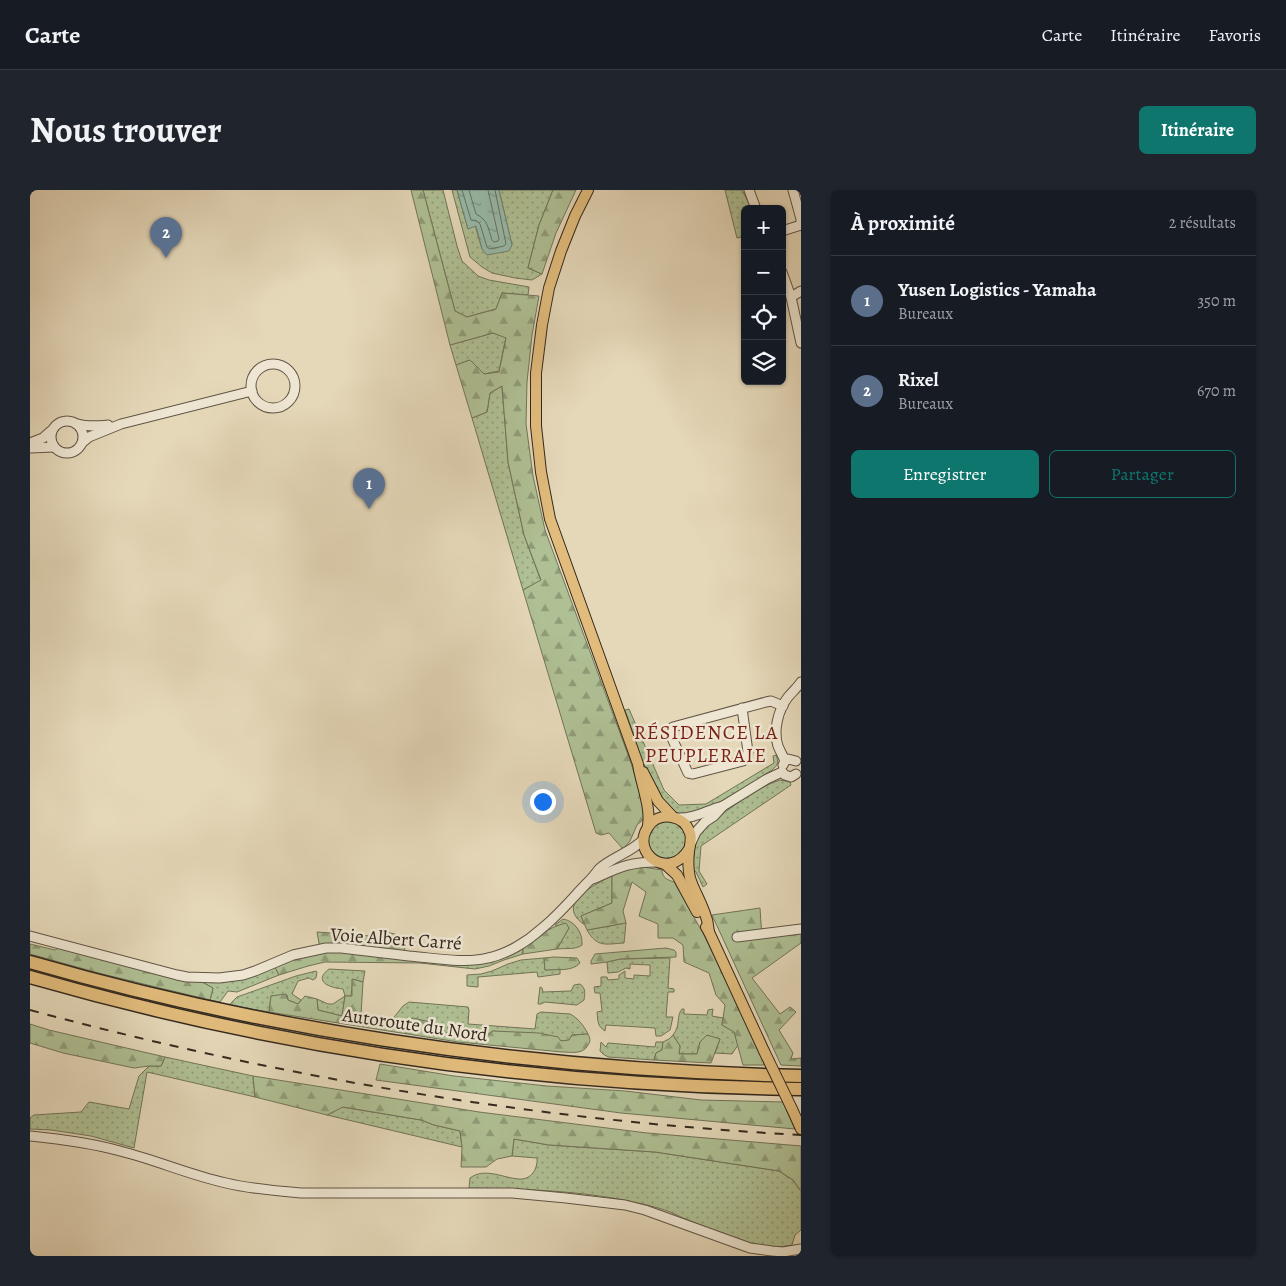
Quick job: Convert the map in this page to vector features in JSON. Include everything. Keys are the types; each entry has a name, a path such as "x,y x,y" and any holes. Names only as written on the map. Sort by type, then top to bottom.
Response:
{"highway":[{"name":"Autoroute du Nord","path":"30,962 136,991 213,1009 395,1042 471,1053 592,1066 699,1073 801,1076"},
{"name":"Autoroute du Nord","path":"30,977 130,1004 217,1024 312,1043 414,1059 514,1072 601,1080 741,1088 801,1089"}],"main road":[{"path":"588,190 561,251 549,288 542,325 536,373 536,426 541,472 550,520 638,764 658,801 674,817 685,824 690,833 688,863 690,877 706,918 709,932"},
{"path":"638,764 648,807 648,825 643,840 646,850 652,859 677,875 709,932 800,1127"},
{"path":"648,825 661,817 674,817"},
{"path":"661,863 673,863 680,860 686,856 690,846"}],"street":[{"path":"749,190 755,205"},
{"path":"786,230 801,225 793,190"},
{"path":"786,284 801,343"},
{"path":"790,297 801,291"},
{"path":"266,365 281,365 287,369 294,380 293,395 290,400 278,408 261,404 254,398 252,391 252,380 256,372 266,365"},
{"path":"30,443 43,438 56,424 63,421 69,420 86,427 121,424 252,391"},
{"path":"30,448 54,448 60,452 69,453 76,451 82,442 82,432 78,424"},
{"path":"82,442 89,437 121,424"},
{"path":"51,431 50,438 54,448"},
{"path":"785,760 776,740 777,722 788,697 801,682"},
{"path":"742,708 748,752 745,759 693,774 688,773 671,736 673,726 742,708 771,702 783,706"},
{"path":"782,772 791,777 798,777 798,758 785,760"},
{"path":"782,772 785,760"},
{"path":"674,817 687,819 723,806 782,772"},
{"path":"690,846 696,832 723,806"},
{"name":"Voie Albert Carré","path":"30,936 187,977 219,978 243,974 293,955 326,948 436,959 480,960 502,954 541,930 599,870 631,850 643,840"},
{"name":"Voie Albert Carré","path":"590,880 636,862 661,863"},
{"path":"737,937 801,929"},
{"path":"30,1136 88,1143 210,1179 242,1186 301,1193 512,1193 574,1199 625,1205 645,1210 750,1248 782,1252 801,1249"}],"green space":[{"path":"411,190 423,190 455,311 467,317 496,309 502,293 539,296 532,335 527,382 526,424 533,476 545,530 630,760 645,807 646,817 637,825 630,841 623,849 609,833 601,835 596,833 523,590 541,580 524,535 508,462 502,386 490,393 487,412 472,418 456,365 470,360 484,374 499,372 506,338 493,333 450,345"},
{"path":"423,190 443,190 462,261 478,276 489,280 529,287 528,295 502,293 496,309 467,317 455,311"},
{"path":"452,190 457,190 468,229 475,225 482,249 512,245 499,190 553,190 539,225 528,268 542,274 532,280 492,273 470,257"},
{"path":"553,190 576,190 556,233 542,274 528,268 539,225"},
{"path":"725,190 742,190 750,205 741,205 741,237 737,238"},
{"path":"493,333 506,337 499,371 484,374 470,360 456,365 450,345"},
{"path":"502,386 508,462 524,535 541,581 523,590 472,418 487,412 490,393"},
{"path":"629,709 664,790 679,805 706,804 774,763 773,756 776,755 776,767 721,803 682,815 675,813 659,797 640,756 625,710"},
{"path":"780,780 790,782 791,785 701,846 699,871 707,884 703,887 696,872 693,870 695,845 699,832 749,795"},
{"path":"667,821 674,822 680,827 685,833 685,847 680,853 674,858 667,859 660,858 654,853 649,847 648,840 649,833 654,827 660,822"},
{"path":"643,867 662,870 664,877 674,882 704,935 766,1065 743,1065 734,1032 722,1025 725,1005 716,995 709,973 684,962 683,945 673,938 658,938 658,924 639,916 646,892 632,882 623,911 626,923 587,930 581,916 612,903 612,876 627,869"},
{"path":"612,876 612,903 581,916 585,925 578,920 574,913 573,907 576,901 587,890"},
{"path":"760,908 762,938 801,932 801,943 752,978 780,1014 790,1007 796,1012 779,1030 793,1053 791,1059 801,1058 801,1066 781,1065 712,915"},
{"path":"563,919 575,925 580,932 582,945 580,947 557,949 569,928 555,925"},
{"path":"566,923 569,928 557,949 523,954 523,948 538,936"},
{"path":"626,923 624,943 603,944 594,940 587,930"},
{"path":"317,932 378,938 386,932 407,937 403,958 421,960 420,963 325,962 279,975 275,967 297,958 321,954"},
{"path":"30,944 55,950 60,947 180,980 202,982 213,988 210,1000 102,974 30,954"},
{"path":"523,948 523,954 475,969 420,963 421,960 464,964"},
{"path":"666,948 674,950 676,957 620,959 591,964 595,954"},
{"path":"544,958 545,970 560,969 560,974 538,977 537,972 478,977 478,987 467,986 467,975 492,971 521,960"},
{"path":"544,958 577,958 580,963 568,969 545,970"},
{"path":"670,958 668,988 674,989 674,992 668,992 666,1017 673,1017 670,1030 661,1036 656,1036 655,1028 606,1025 605,1031 602,1029 598,1023 597,1012 602,1011 600,993 595,993 594,987 601,986 601,977 607,977 608,980 619,979 619,975 625,971 625,978 634,979 634,975 650,976 650,965 630,964 630,969 626,968 618,972 608,973 607,962 620,959"},
{"path":"275,967 279,975 237,992 228,991 220,1002 210,1000 213,988 202,982 240,979"},
{"path":"329,969 365,971 363,982 353,979 351,996 345,996 343,989 329,986 323,981 322,977"},
{"path":"316,971 316,978 313,980 309,978 298,981 292,994 301,1000 298,1004 288,1000 287,995 271,996 269,1012 229,1005 237,997 296,976"},
{"path":"352,979 363,982 361,1015 371,1017 370,1023 373,1023 374,1018 402,1022 413,1018 439,1024 446,1033 484,1037 493,1031 539,1033 558,1037 561,1041 569,1040 572,1035 588,1034 590,1042 580,1052 562,1052 458,1042 269,1012 271,996 286,994 288,1000 298,1004 305,996 317,999 318,1010 342,1016 345,996 352,996"},
{"path":"580,984 585,993 584,1000 577,1005 545,1002 538,1004 540,987 543,992 571,991 574,985"},
{"path":"345,996 342,1016 318,1010 317,999 333,1004"},
{"path":"409,1002 468,1007 468,1024 535,1029 537,1014 541,1012 570,1014 580,1022 588,1034 572,1035 569,1040 560,1041 493,1031 484,1037 446,1033 413,1018 402,1022 391,1021 403,1006"},
{"path":"682,1009 684,1009 684,1014 707,1015 708,1010 713,1009 712,1016 723,1018 722,1025 734,1031 738,1045 732,1054 715,1053 720,1039 700,1042 697,1054 679,1054 680,1046 673,1035"},
{"path":"30,1024 165,1057 161,1066 134,1068 63,1053 30,1043"},
{"path":"673,1035 680,1046 679,1054 697,1054 700,1042 707,1035 720,1039 711,1063 654,1060 656,1053 662,1050 663,1042"},
{"path":"601,1042 606,1047 608,1043 655,1047 656,1042 663,1042 662,1050 656,1053 654,1060 608,1057 600,1051"},
{"path":"165,1057 253,1076 255,1097 147,1072 134,1148 91,1136 30,1129 30,1118 34,1115 81,1112 89,1102 129,1109 139,1076 149,1066 161,1066"},
{"path":"380,1064 454,1076 547,1086 625,1091 701,1100 783,1102 795,1129 621,1113 376,1080"},
{"path":"253,1076 479,1112 647,1133 801,1146 801,1191 793,1180 779,1171 655,1152 549,1145 514,1139 512,1156 497,1159 486,1167 461,1167 462,1147 460,1131 421,1120 343,1107 327,1115 255,1097"},
{"path":"342,1107 421,1120 460,1131 462,1147 327,1115"},
{"path":"514,1139 549,1145 655,1152 779,1171 793,1180 801,1191 801,1230 795,1235 792,1245 766,1247 739,1240 664,1210 635,1202 588,1194 469,1188 470,1178 482,1173 523,1179 533,1173 537,1158 512,1156"}],"water":[{"path":"457,190 499,190 512,245 509,251 487,255 482,249 476,226 468,229"}],"railway":[{"path":"30,1010 220,1056 412,1093 606,1119 801,1135"}],"place":[{"name":"Rixel","path":"166,258"},
{"name":"Yusen Logistics - Yamaha","path":"369,509"}],"district":[{"name":"RÉSIDENCE LA PEUPLERAIE","path":"706,744"}]}
